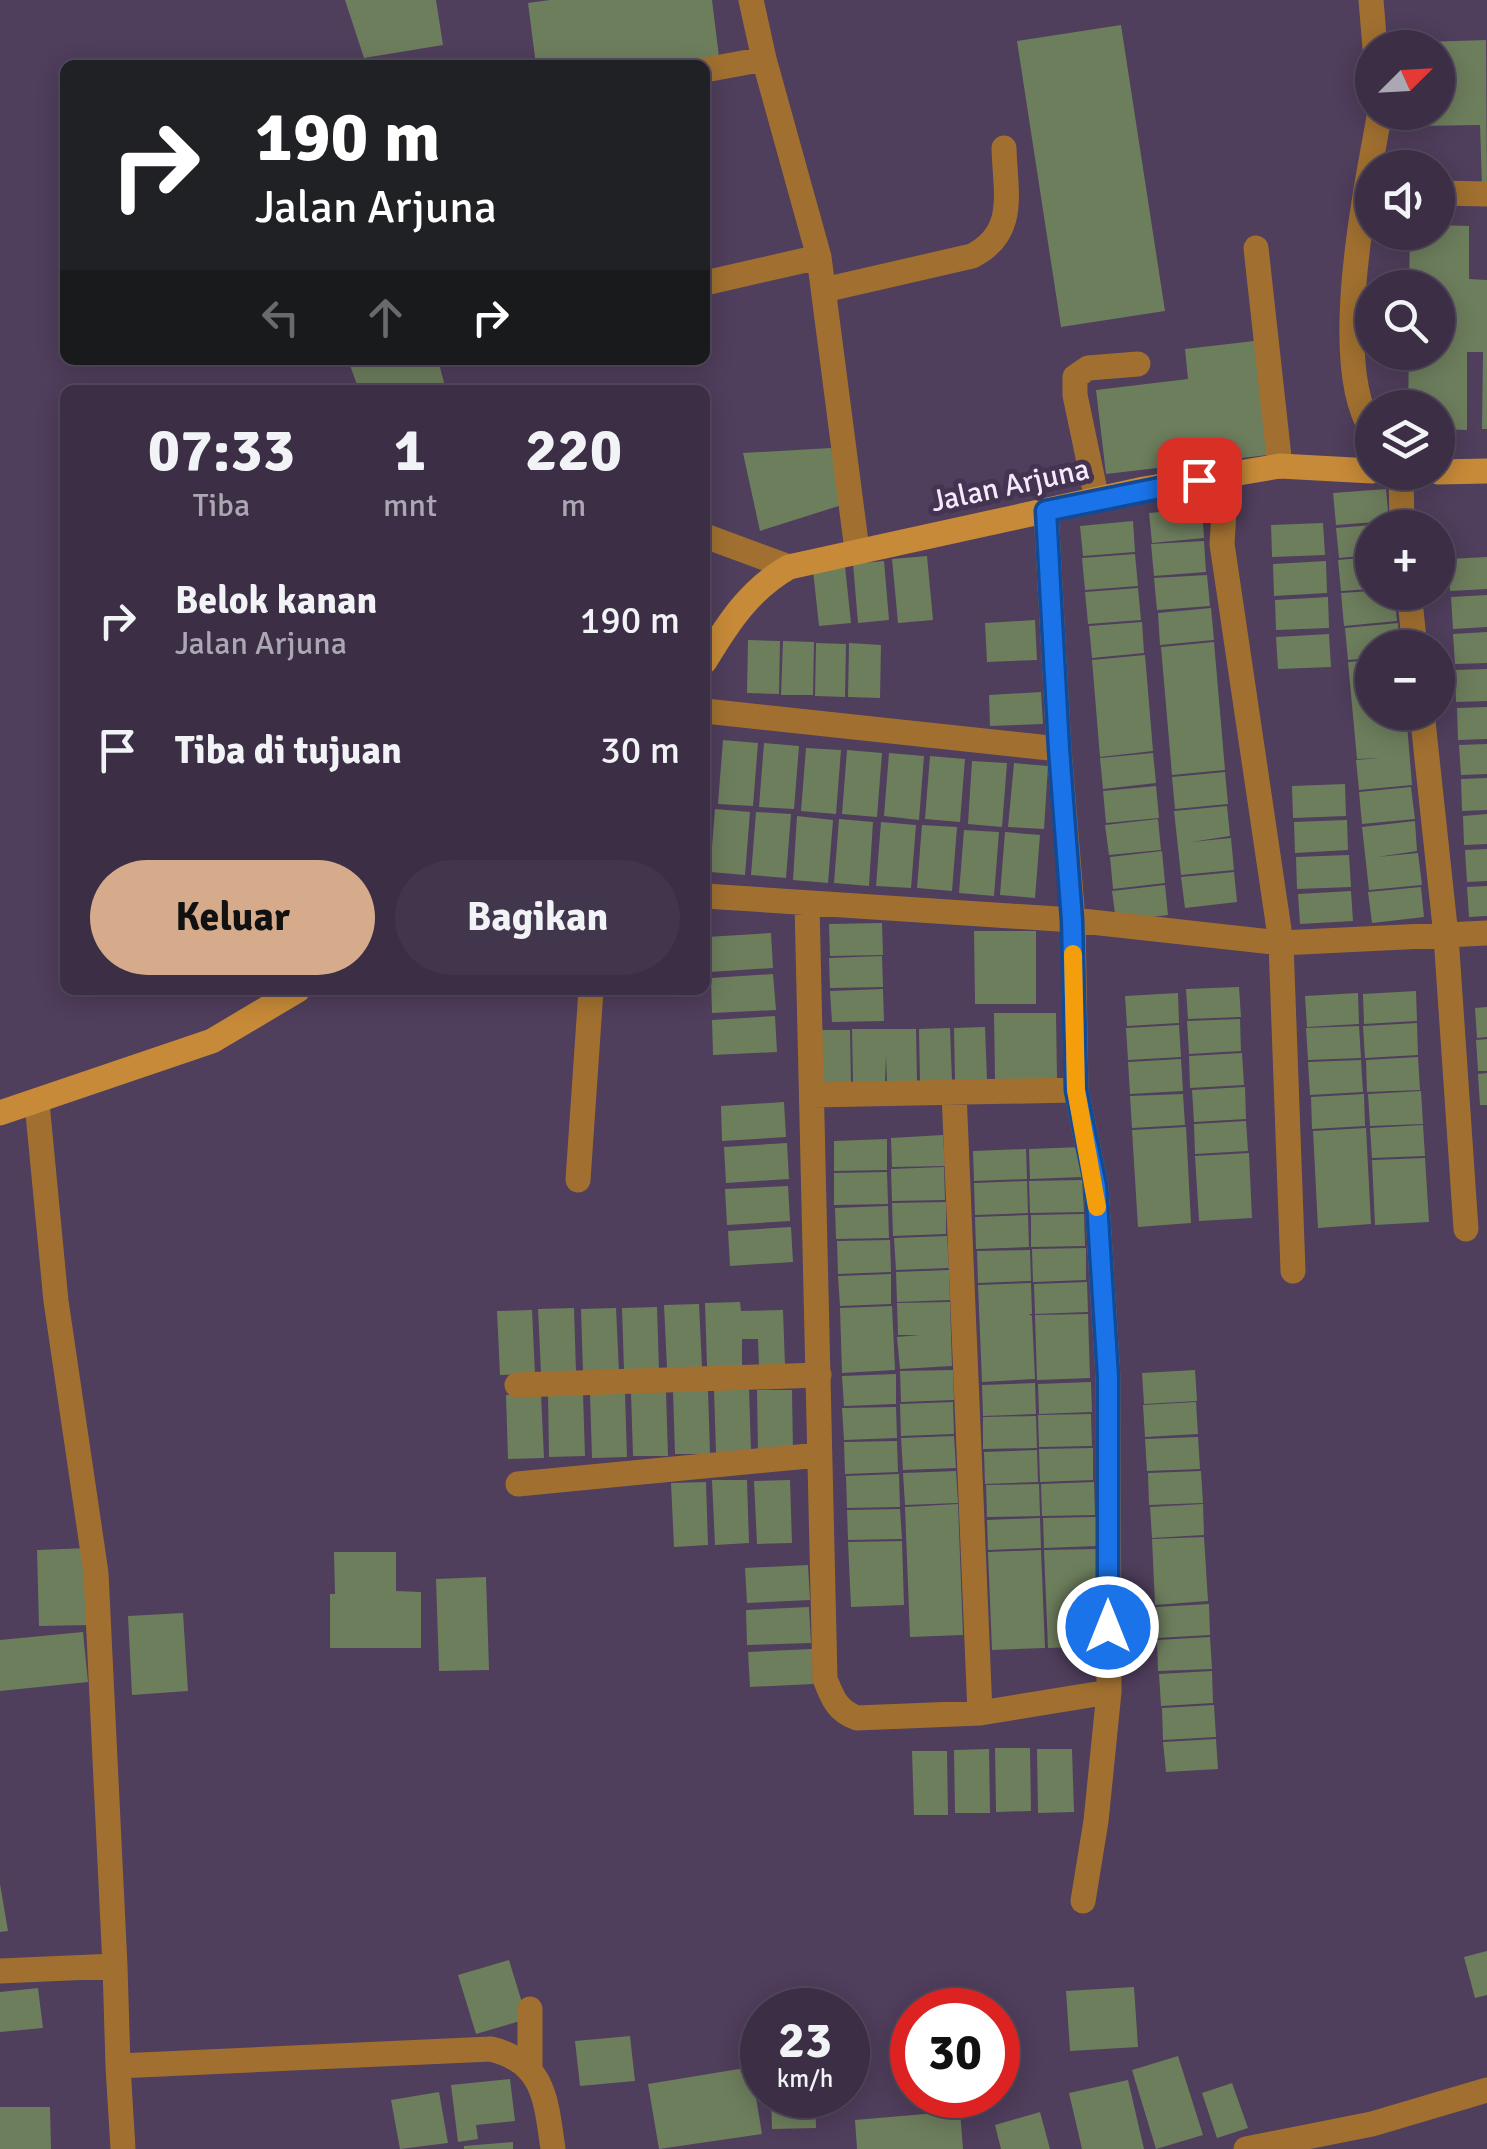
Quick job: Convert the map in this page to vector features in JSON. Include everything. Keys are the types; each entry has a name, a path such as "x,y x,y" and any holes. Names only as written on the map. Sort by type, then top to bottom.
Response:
{"street":[{"path":"751,0 819,257 857,550"},
{"path":"1371,0 1374,30"},
{"path":"710,69 764,59"},
{"path":"824,290 986,250 1006,221 1004,148"},
{"path":"1455,193 1487,194"},
{"path":"1256,248 1280,466"},
{"path":"1358,390 1351,342 1361,250"},
{"path":"710,282 819,257"},
{"path":"1096,500 1075,377 1088,368 1138,364"},
{"name":"Jalan Arjuna","path":"710,652 731,618 765,581 789,567 1096,500 1280,466 1355,470"},
{"path":"1455,472 1487,471"},
{"path":"1226,476 1222,544 1280,944 1294,1271"},
{"path":"1046,511 1072,920 1076,1090 1096,1186 1108,1377 1108,1692 1096,1821 1083,1901"},
{"path":"710,538 789,567"},
{"path":"710,712 1059,749"},
{"path":"1424,730 1446,936 1466,1228"},
{"path":"710,896 1072,920 1280,944 1487,932"},
{"path":"807,904 826,1679 834,1702 857,1718 980,1713 1108,1692"},
{"path":"0,1112 212,1041 290,995"},
{"path":"578,1180 591,995"},
{"path":"812,1096 1076,1090"},
{"path":"954,1092 980,1713"},
{"path":"37,1102 56,1302 96,1572 122,2149"},
{"path":"517,1385 819,1375"},
{"path":"518,1484 819,1456"},
{"path":"0,1971 115,1966"},
{"path":"530,2008 530,2068 547,2108 553,2149"},
{"path":"118,2066 491,2049 511,2054 530,2068"},
{"path":"1246,2149 1343,2139 1487,2090"}],"building":[{"path":"345,0 436,0 443,45 364,58"},
{"path":"712,0 719,57 535,60 528,3"},
{"path":"1121,25 1165,311 1061,327 1017,41"},
{"path":"1486,40 1487,186 1482,186 1480,125 1455,125 1455,41"},
{"path":"1455,226 1469,226 1469,279 1487,280 1487,429 1482,429 1483,352 1467,352 1467,430 1455,430 1455,390 1408,390 1409,370 1455,370 1455,270 1409,270 1410,250 1455,250"},
{"path":"1263,340 1277,454 1106,474 1096,390 1188,379 1185,349"},
{"path":"350,365 439,365 445,385 357,385"},
{"path":"831,448 848,503 760,531 743,453"},
{"path":"1386,490 1388,510 1355,510 1355,524 1336,525 1333,493"},
{"path":"1202,508 1204,538 1152,543 1149,513"},
{"path":"1133,521 1135,552 1083,556 1080,526"},
{"path":"1323,523 1325,555 1272,557 1271,525"},
{"path":"1355,526 1355,557 1339,558 1336,528"},
{"path":"1204,541 1206,572 1154,576 1151,544"},
{"path":"1135,554 1138,586 1085,590 1082,558"},
{"path":"927,556 933,620 898,623 892,559"},
{"path":"1487,557 1487,589 1455,591 1455,559"},
{"path":"1355,558 1355,590 1341,591 1338,560"},
{"path":"884,561 889,620 858,623 853,564"},
{"path":"1326,561 1327,593 1274,596 1273,564"},
{"path":"845,566 851,623 819,626 813,570"},
{"path":"1207,575 1210,606 1157,610 1154,578"},
{"path":"1138,588 1141,620 1088,624 1085,592"},
{"path":"1355,592 1355,610 1396,610 1397,621 1344,626 1341,593"},
{"path":"1487,595 1487,627 1453,629 1455,597"},
{"path":"1328,597 1329,628 1276,630 1275,600"},
{"path":"1211,608 1214,640 1160,645 1158,613"},
{"path":"1035,620 1037,660 987,662 985,623"},
{"path":"1142,622 1144,653 1092,658 1089,626"},
{"path":"1398,623 1399,630 1355,630 1355,659 1348,660 1345,628"},
{"path":"1487,632 1487,663 1455,664 1455,634"},
{"path":"1329,634 1331,667 1278,669 1276,637"},
{"path":"748,640 780,641 779,694 747,693"},
{"path":"783,641 814,642 813,695 781,695"},
{"path":"1214,642 1225,770 1172,775 1161,647"},
{"path":"816,643 846,644 845,697 815,696"},
{"path":"849,643 881,645 880,698 848,697"},
{"path":"1145,655 1153,751 1100,757 1092,660"},
{"path":"1355,661 1355,730 1407,730 1412,785 1359,790 1356,760 1379,758 1357,759 1348,662"},
{"path":"1487,669 1487,701 1456,702 1455,670"},
{"path":"1041,692 1043,724 990,726 989,695"},
{"path":"1487,707 1487,739 1458,740 1457,708"},
{"path":"723,740 758,743 753,806 718,804"},
{"path":"764,743 799,746 794,809 759,807"},
{"path":"1487,744 1487,774 1461,775 1459,745"},
{"path":"806,748 841,750 836,814 801,811"},
{"path":"847,750 882,753 877,817 842,814"},
{"path":"889,753 924,756 919,820 884,816"},
{"path":"1153,753 1156,783 1103,789 1100,758"},
{"path":"930,756 965,759 960,822 925,819"},
{"path":"972,761 1007,763 1002,827 968,824"},
{"path":"1014,763 1048,766 1044,829 1008,827"},
{"path":"1225,772 1228,804 1175,809 1172,777"},
{"path":"1487,778 1487,810 1462,811 1461,779"},
{"path":"1345,784 1346,816 1293,818 1292,786"},
{"path":"1156,786 1159,818 1106,823 1103,791"},
{"path":"1411,787 1415,819 1362,824 1359,792"},
{"path":"1227,806 1230,836 1191,842 1231,838 1234,870 1181,875 1174,811"},
{"path":"715,809 750,812 745,875 710,872"},
{"path":"756,812 791,814 786,878 751,875"},
{"path":"1487,814 1487,844 1464,845 1463,816"},
{"path":"797,816 833,820 828,883 793,880"},
{"path":"839,819 873,822 869,886 834,883"},
{"path":"1158,819 1161,850 1109,855 1105,825"},
{"path":"1347,820 1348,850 1295,853 1294,822"},
{"path":"1415,821 1417,851 1377,857 1418,853 1422,885 1369,890 1362,827"},
{"path":"881,822 916,825 911,888 876,886"},
{"path":"922,825 957,827 952,891 917,888"},
{"path":"964,830 999,832 994,896 959,893"},
{"path":"1005,832 1040,835 1035,898 1000,895"},
{"path":"1487,849 1487,881 1467,882 1465,850"},
{"path":"1162,851 1165,883 1113,889 1110,857"},
{"path":"1349,855 1351,887 1297,889 1296,857"},
{"path":"1234,872 1237,902 1185,908 1181,877"},
{"path":"1165,885 1168,915 1116,921 1112,891"},
{"path":"1487,886 1487,916 1469,917 1467,887"},
{"path":"1421,887 1424,917 1372,923 1368,892"},
{"path":"1351,891 1353,921 1300,924 1298,894"},
{"path":"882,923 883,955 830,956 829,924"},
{"path":"974,931 1036,931 1036,1004 975,1004"},
{"path":"771,933 773,968 710,972 710,937"},
{"path":"882,956 883,987 830,988 829,958"},
{"path":"773,974 776,1010 712,1013 711,978"},
{"path":"1239,987 1241,1017 1188,1019 1186,989"},
{"path":"883,989 884,1021 832,1022 830,991"},
{"path":"1416,991 1417,1021 1364,1024 1363,994"},
{"path":"1178,993 1179,1023 1127,1026 1125,996"},
{"path":"1358,993 1359,1024 1307,1027 1305,996"},
{"path":"1487,1007 1487,1037 1477,1038 1475,1008"},
{"path":"994,1013 1056,1013 1057,1079 995,1080"},
{"path":"775,1016 777,1052 713,1055 712,1020"},
{"path":"1240,1019 1241,1051 1189,1054 1187,1021"},
{"path":"1417,1023 1418,1055 1365,1058 1363,1026"},
{"path":"1179,1025 1181,1057 1128,1060 1126,1028"},
{"path":"1359,1026 1361,1058 1308,1060 1306,1028"},
{"path":"985,1027 987,1080 955,1081 954,1028"},
{"path":"950,1028 952,1081 920,1082 919,1029"},
{"path":"852,1029 916,1029 917,1082 887,1083 886,1055 885,1082 853,1083"},
{"path":"818,1030 850,1030 851,1083 819,1084"},
{"path":"1487,1039 1487,1071 1478,1071 1476,1040"},
{"path":"1242,1053 1244,1085 1190,1088 1189,1056"},
{"path":"1418,1057 1420,1090 1367,1092 1366,1060"},
{"path":"1181,1059 1183,1091 1130,1094 1128,1062"},
{"path":"1361,1060 1363,1092 1310,1095 1308,1062"},
{"path":"1487,1073 1487,1105 1480,1105 1478,1074"},
{"path":"1245,1087 1246,1119 1194,1122 1192,1090"},
{"path":"1421,1091 1423,1124 1370,1126 1368,1094"},
{"path":"1183,1094 1185,1125 1132,1128 1130,1096"},
{"path":"1364,1094 1365,1126 1312,1129 1311,1097"},
{"path":"784,1102 786,1137 722,1141 721,1106"},
{"path":"1246,1121 1248,1151 1195,1154 1194,1124"},
{"path":"1423,1125 1425,1156 1372,1158 1370,1128"},
{"path":"1186,1127 1191,1223 1138,1227 1132,1130"},
{"path":"1366,1128 1371,1224 1318,1228 1313,1131"},
{"path":"943,1135 945,1166 892,1167 891,1138"},
{"path":"887,1139 887,1170 834,1171 834,1141"},
{"path":"787,1143 789,1179 726,1183 724,1147"},
{"path":"1082,1147 1083,1177 1030,1179 1029,1149"},
{"path":"1026,1149 1027,1179 974,1181 973,1151"},
{"path":"1249,1153 1252,1218 1199,1221 1195,1156"},
{"path":"1425,1158 1429,1222 1375,1225 1372,1160"},
{"path":"944,1167 945,1200 892,1201 891,1169"},
{"path":"887,1172 888,1204 834,1205 834,1173"},
{"path":"1082,1180 1084,1212 1030,1213 1029,1181"},
{"path":"1027,1181 1028,1213 975,1215 974,1183"},
{"path":"788,1186 790,1221 727,1225 725,1189"},
{"path":"946,1202 946,1234 893,1236 892,1203"},
{"path":"888,1206 889,1238 836,1239 835,1208"},
{"path":"1084,1214 1085,1246 1031,1247 1031,1215"},
{"path":"1028,1215 1029,1247 976,1249 975,1217"},
{"path":"791,1227 793,1262 730,1266 728,1231"},
{"path":"947,1236 949,1268 896,1270 894,1238"},
{"path":"890,1240 891,1272 838,1274 837,1241"},
{"path":"1086,1248 1086,1280 1033,1282 1032,1249"},
{"path":"1030,1250 1031,1281 978,1283 977,1251"},
{"path":"949,1270 950,1300 897,1302 896,1272"},
{"path":"891,1274 891,1304 840,1306 838,1276"},
{"path":"1087,1282 1088,1312 1035,1314 1034,1284"},
{"path":"1031,1283 1029,1314 1035,1379 982,1382 978,1285"},
{"path":"740,1302 741,1311 783,1310 785,1366 759,1367 758,1339 742,1339 742,1366 707,1366 705,1303"},
{"path":"950,1302 952,1366 900,1369 897,1337 920,1335 898,1335 897,1303"},
{"path":"699,1304 702,1368 667,1368 664,1305"},
{"path":"892,1306 895,1370 842,1373 840,1308"},
{"path":"657,1307 659,1370 624,1371 622,1308"},
{"path":"574,1308 576,1372 541,1373 538,1309"},
{"path":"616,1308 619,1372 583,1373 581,1309"},
{"path":"532,1310 535,1374 500,1375 497,1311"},
{"path":"1088,1314 1090,1378 1037,1380 1035,1315"},
{"path":"953,1370 954,1400 901,1402 900,1371"},
{"path":"1195,1370 1197,1401 1144,1404 1142,1373"},
{"path":"896,1374 896,1404 844,1406 842,1376"},
{"path":"1091,1382 1092,1412 1039,1414 1038,1384"},
{"path":"1035,1383 1036,1414 983,1416 982,1385"},
{"path":"749,1389 751,1452 716,1453 714,1390"},
{"path":"708,1390 710,1454 675,1454 673,1391"},
{"path":"757,1390 792,1390 793,1453 758,1454"},
{"path":"666,1392 668,1456 633,1456 631,1393"},
{"path":"583,1393 585,1456 549,1457 548,1394"},
{"path":"625,1393 627,1457 592,1458 590,1394"},
{"path":"541,1394 544,1458 508,1459 506,1395"},
{"path":"953,1402 954,1434 901,1436 900,1404"},
{"path":"1196,1402 1198,1434 1145,1437 1143,1405"},
{"path":"896,1407 897,1438 844,1440 842,1408"},
{"path":"1091,1414 1092,1446 1039,1447 1038,1415"},
{"path":"1036,1416 1037,1448 983,1449 983,1417"},
{"path":"954,1436 956,1468 903,1470 901,1438"},
{"path":"1198,1437 1200,1469 1147,1471 1145,1439"},
{"path":"897,1441 898,1472 845,1474 844,1442"},
{"path":"1093,1448 1093,1480 1040,1482 1039,1449"},
{"path":"1037,1450 1038,1482 985,1484 984,1452"},
{"path":"956,1471 958,1503 905,1505 903,1473"},
{"path":"1201,1471 1203,1503 1149,1505 1148,1473"},
{"path":"899,1474 900,1507 847,1508 846,1476"},
{"path":"712,1480 747,1480 749,1543 715,1545"},
{"path":"790,1480 792,1543 757,1544 754,1481"},
{"path":"706,1482 708,1545 674,1547 671,1483"},
{"path":"1094,1482 1095,1515 1042,1516 1041,1484"},
{"path":"1039,1484 1040,1516 987,1517 986,1485"},
{"path":"958,1504 963,1635 910,1637 905,1507"},
{"path":"1203,1504 1204,1535 1152,1538 1150,1507"},
{"path":"900,1509 902,1539 848,1540 847,1510"},
{"path":"1096,1517 1097,1546 1044,1548 1043,1518"},
{"path":"1040,1518 1041,1548 988,1550 987,1520"},
{"path":"1204,1537 1208,1601 1155,1605 1152,1539"},
{"path":"902,1541 904,1605 851,1607 848,1542"},
{"path":"88,1548 90,1625 39,1626 37,1550"},
{"path":"1097,1549 1101,1646 1048,1648 1044,1550"},
{"path":"1041,1550 1045,1648 992,1650 988,1552"},
{"path":"334,1552 396,1552 396,1591 421,1592 421,1648 330,1648"},
{"path":"808,1565 810,1600 747,1603 745,1568"},
{"path":"486,1577 489,1670 439,1671 436,1579"},
{"path":"1209,1604 1210,1635 1157,1638 1156,1607"},
{"path":"809,1607 811,1643 747,1645 746,1610"},
{"path":"183,1613 188,1691 132,1695 128,1616"},
{"path":"83,1632 88,1682 0,1691 0,1640"},
{"path":"1210,1637 1212,1669 1158,1671 1157,1640"},
{"path":"812,1649 813,1684 750,1687 748,1652"},
{"path":"1212,1671 1213,1703 1161,1706 1159,1674"},
{"path":"1214,1705 1216,1737 1163,1740 1162,1708"},
{"path":"1216,1739 1218,1769 1166,1772 1163,1742"},
{"path":"995,1748 1030,1748 1031,1811 996,1812"},
{"path":"989,1749 990,1813 955,1813 954,1750"},
{"path":"1037,1749 1072,1749 1074,1812 1038,1813"},
{"path":"912,1751 947,1751 948,1815 914,1815"},
{"path":"0,1884 8,1931 0,1932"},
{"path":"1487,1951 1487,1995 1475,1998 1464,1957"},
{"path":"509,1960 527,2019 476,2034 458,1975"},
{"path":"1134,1987 1138,2047 1070,2051 1066,1991"},
{"path":"38,1988 43,2028 0,2032 0,1992"},
{"path":"630,2036 635,2081 580,2086 575,2041"},
{"path":"1178,2056 1203,2135 1156,2149 1132,2070"},
{"path":"740,2069 740,2118 759,2118 762,2134 659,2149 648,2084"},
{"path":"510,2079 515,2121 476,2125 478,2139 458,2142 451,2085"},
{"path":"1128,2080 1144,2149 1082,2149 1069,2093"},
{"path":"1232,2083 1248,2128 1217,2138 1202,2093"},
{"path":"439,2092 448,2143 400,2149 391,2100"},
{"path":"0,2107 50,2107 51,2149 0,2149"},
{"path":"1040,2112 1050,2149 1001,2149 995,2125"},
{"path":"772,2118 816,2118 816,2128 772,2129"},
{"path":"961,2118 963,2149 857,2149 855,2120"},
{"path":"513,2142 513,2149 464,2149 464,2146"}],"slow traffic":[{"path":"1073,954 1076,1090 1097,1207"}],"route":[{"path":"1108,1627 1108,1377 1096,1186 1076,1090 1072,920 1046,511 1199,480"}]}
